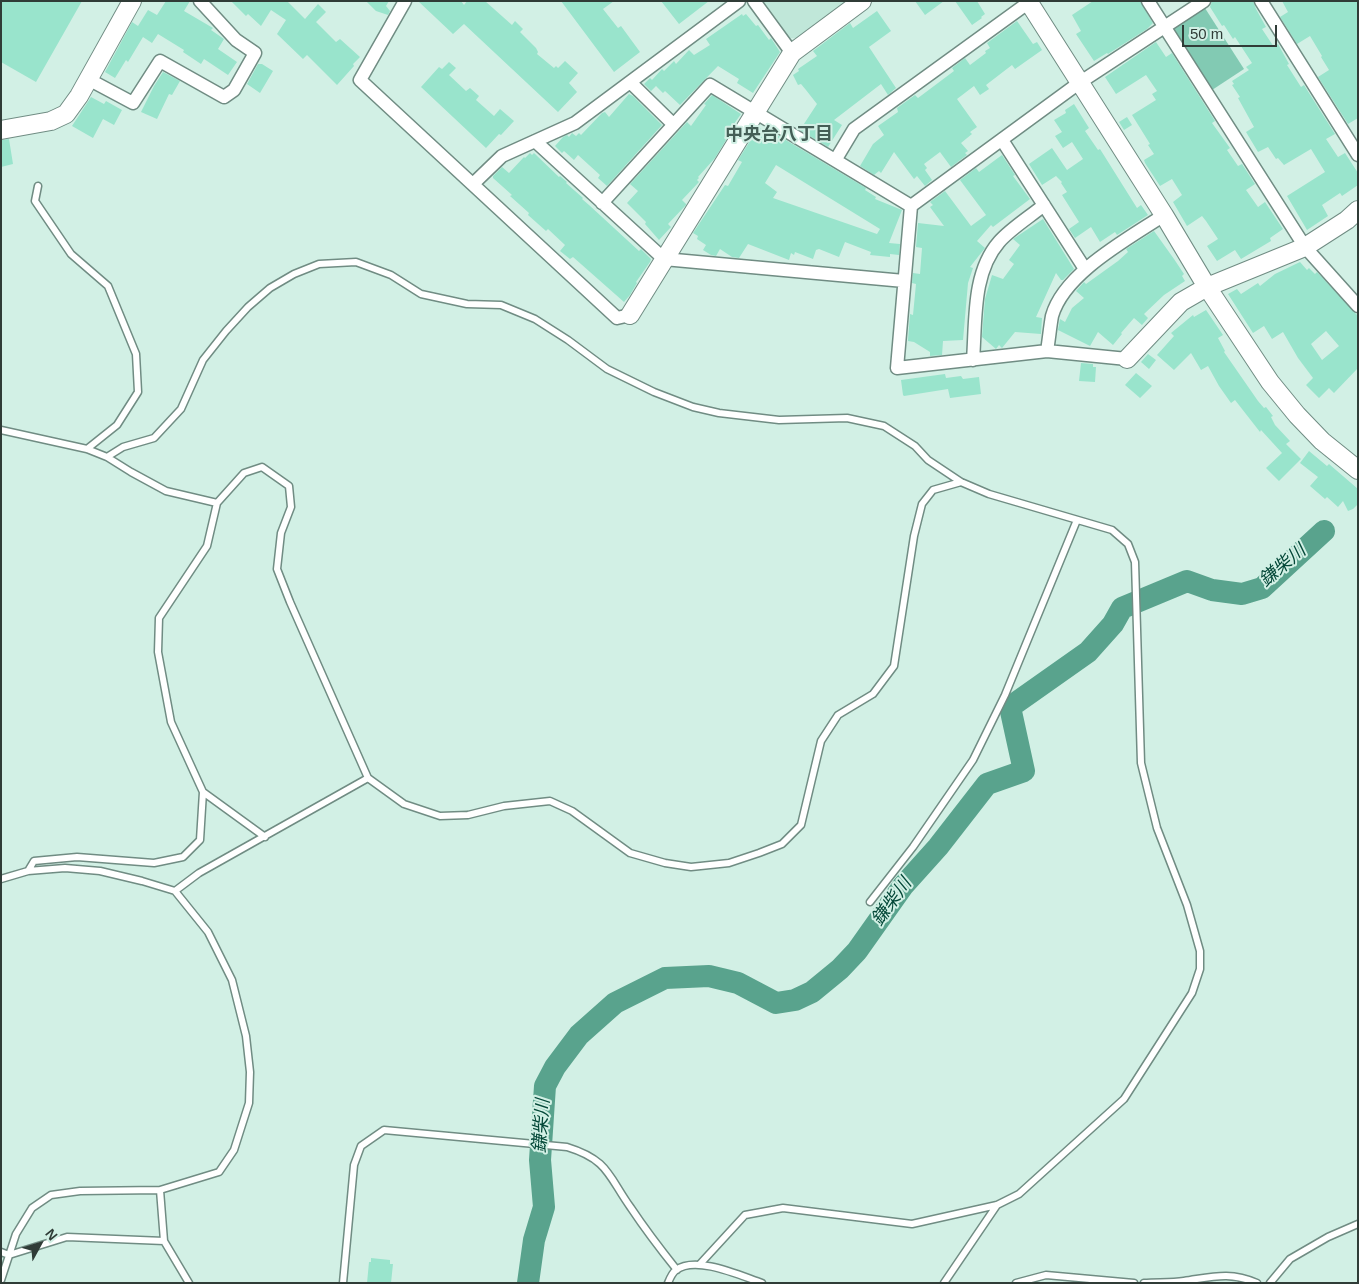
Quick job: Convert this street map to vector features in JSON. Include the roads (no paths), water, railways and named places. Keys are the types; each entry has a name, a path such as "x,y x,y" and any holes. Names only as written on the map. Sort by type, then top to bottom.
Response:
{"street":[{"path":"1,130 51,121 66,114 132,1"},
{"path":"88,79 133,103 160,61 224,97 234,90 255,52 236,40 200,1"},
{"path":"405,1 360,80 617,318 630,315 792,53 862,1"},
{"path":"472,184 502,156 575,123 739,1"},
{"path":"754,1 792,53"},
{"path":"1148,1 1305,247 1358,306"},
{"path":"1204,1 1080,83 911,206 897,368 1047,351 1127,359 1181,302 1207,286 1305,247 1347,220 1358,210"},
{"path":"1261,1 1358,155"},
{"path":"836,159 854,129 1028,2 1207,286 1270,382 1297,415 1322,440 1358,470"},
{"path":"630,82 673,124"},
{"path":"602,203 710,85 836,159 911,206"},
{"path":"1002,140 1084,269"},
{"path":"534,141 664,259 904,282"},
{"path":"972,360 980,281 986,261 1000,241 1044,205"},
{"path":"1047,351 1052,315 1064,292 1084,269 1164,215"}],"lane":[{"path":"38,186 35,201 71,254 108,286 136,354 138,392 117,426 87,449"},
{"path":"107,457 123,447 154,438 181,409 203,360 248,307 270,288 294,274 318,264 356,262 391,276 421,294 467,304 501,305 535,319 568,340 607,369 654,392 693,407 719,413 779,420 847,418 884,426 915,446 928,460 961,482 989,494 1112,530 1128,544 1135,562 1137,593 1141,763 1158,828 1187,905 1200,951 1200,969 1192,993 1124,1099 1019,1194 998,1205 912,1224 783,1208 745,1215 700,1264"},
{"path":"1,430 87,449 107,457 166,491 217,503"},
{"path":"265,837 203,792 170,722 158,652 159,618 207,546 217,503 244,473 262,467 289,486 291,507 281,533 277,569 368,778 404,804 440,816 468,816 504,806 550,801 572,811 630,853 665,863 691,867 729,863 782,844 801,825 821,741 838,715 873,694 894,666 914,536 922,504 933,490 961,482"},
{"path":"870,902 914,847 973,760 1005,695 1078,520"},
{"path":"175,891 199,873 368,778"},
{"path":"28,871 34,861 77,857 154,863 183,857 200,840 203,792"},
{"path":"1,878 28,871 64,868 100,871 175,891 208,932 232,980 246,1036 250,1072 249,1103 234,1150 219,1172 160,1190 80,1191 52,1195 32,1208 16,1234 1,1280"},
{"path":"343,1283 354,1166 361,1146 384,1130 530,1143 552,1147 567,1147 580,1151 593,1158 607,1170 631,1209 677,1270"},
{"path":"160,1190 164,1241 189,1283"},
{"path":"944,1283 998,1205"},
{"path":"1270,1283 1290,1259 1328,1237 1358,1224"},
{"path":"1,1252 9,1255 67,1237 164,1241"},
{"path":"668,1283 677,1270 700,1264 762,1283"},
{"path":"1016,1283 1046,1275 1134,1283"},
{"path":"1144,1283 1182,1281 1221,1275 1244,1277 1257,1283"}],"waterway":[{"name":"鎌柴川","path":"528,1283 534,1240 544,1207 540,1160 545,1086 555,1067 579,1035 615,1003 665,978 709,976 738,983 776,1003 795,1000 812,992 840,969 857,951 903,886 938,847 987,784 1024,771 1010,707 1088,652 1113,624 1122,608 1187,581 1212,590 1242,594 1262,588 1324,531"}],"district":[{"name":"中央台八丁目","path":"779,135"}]}
